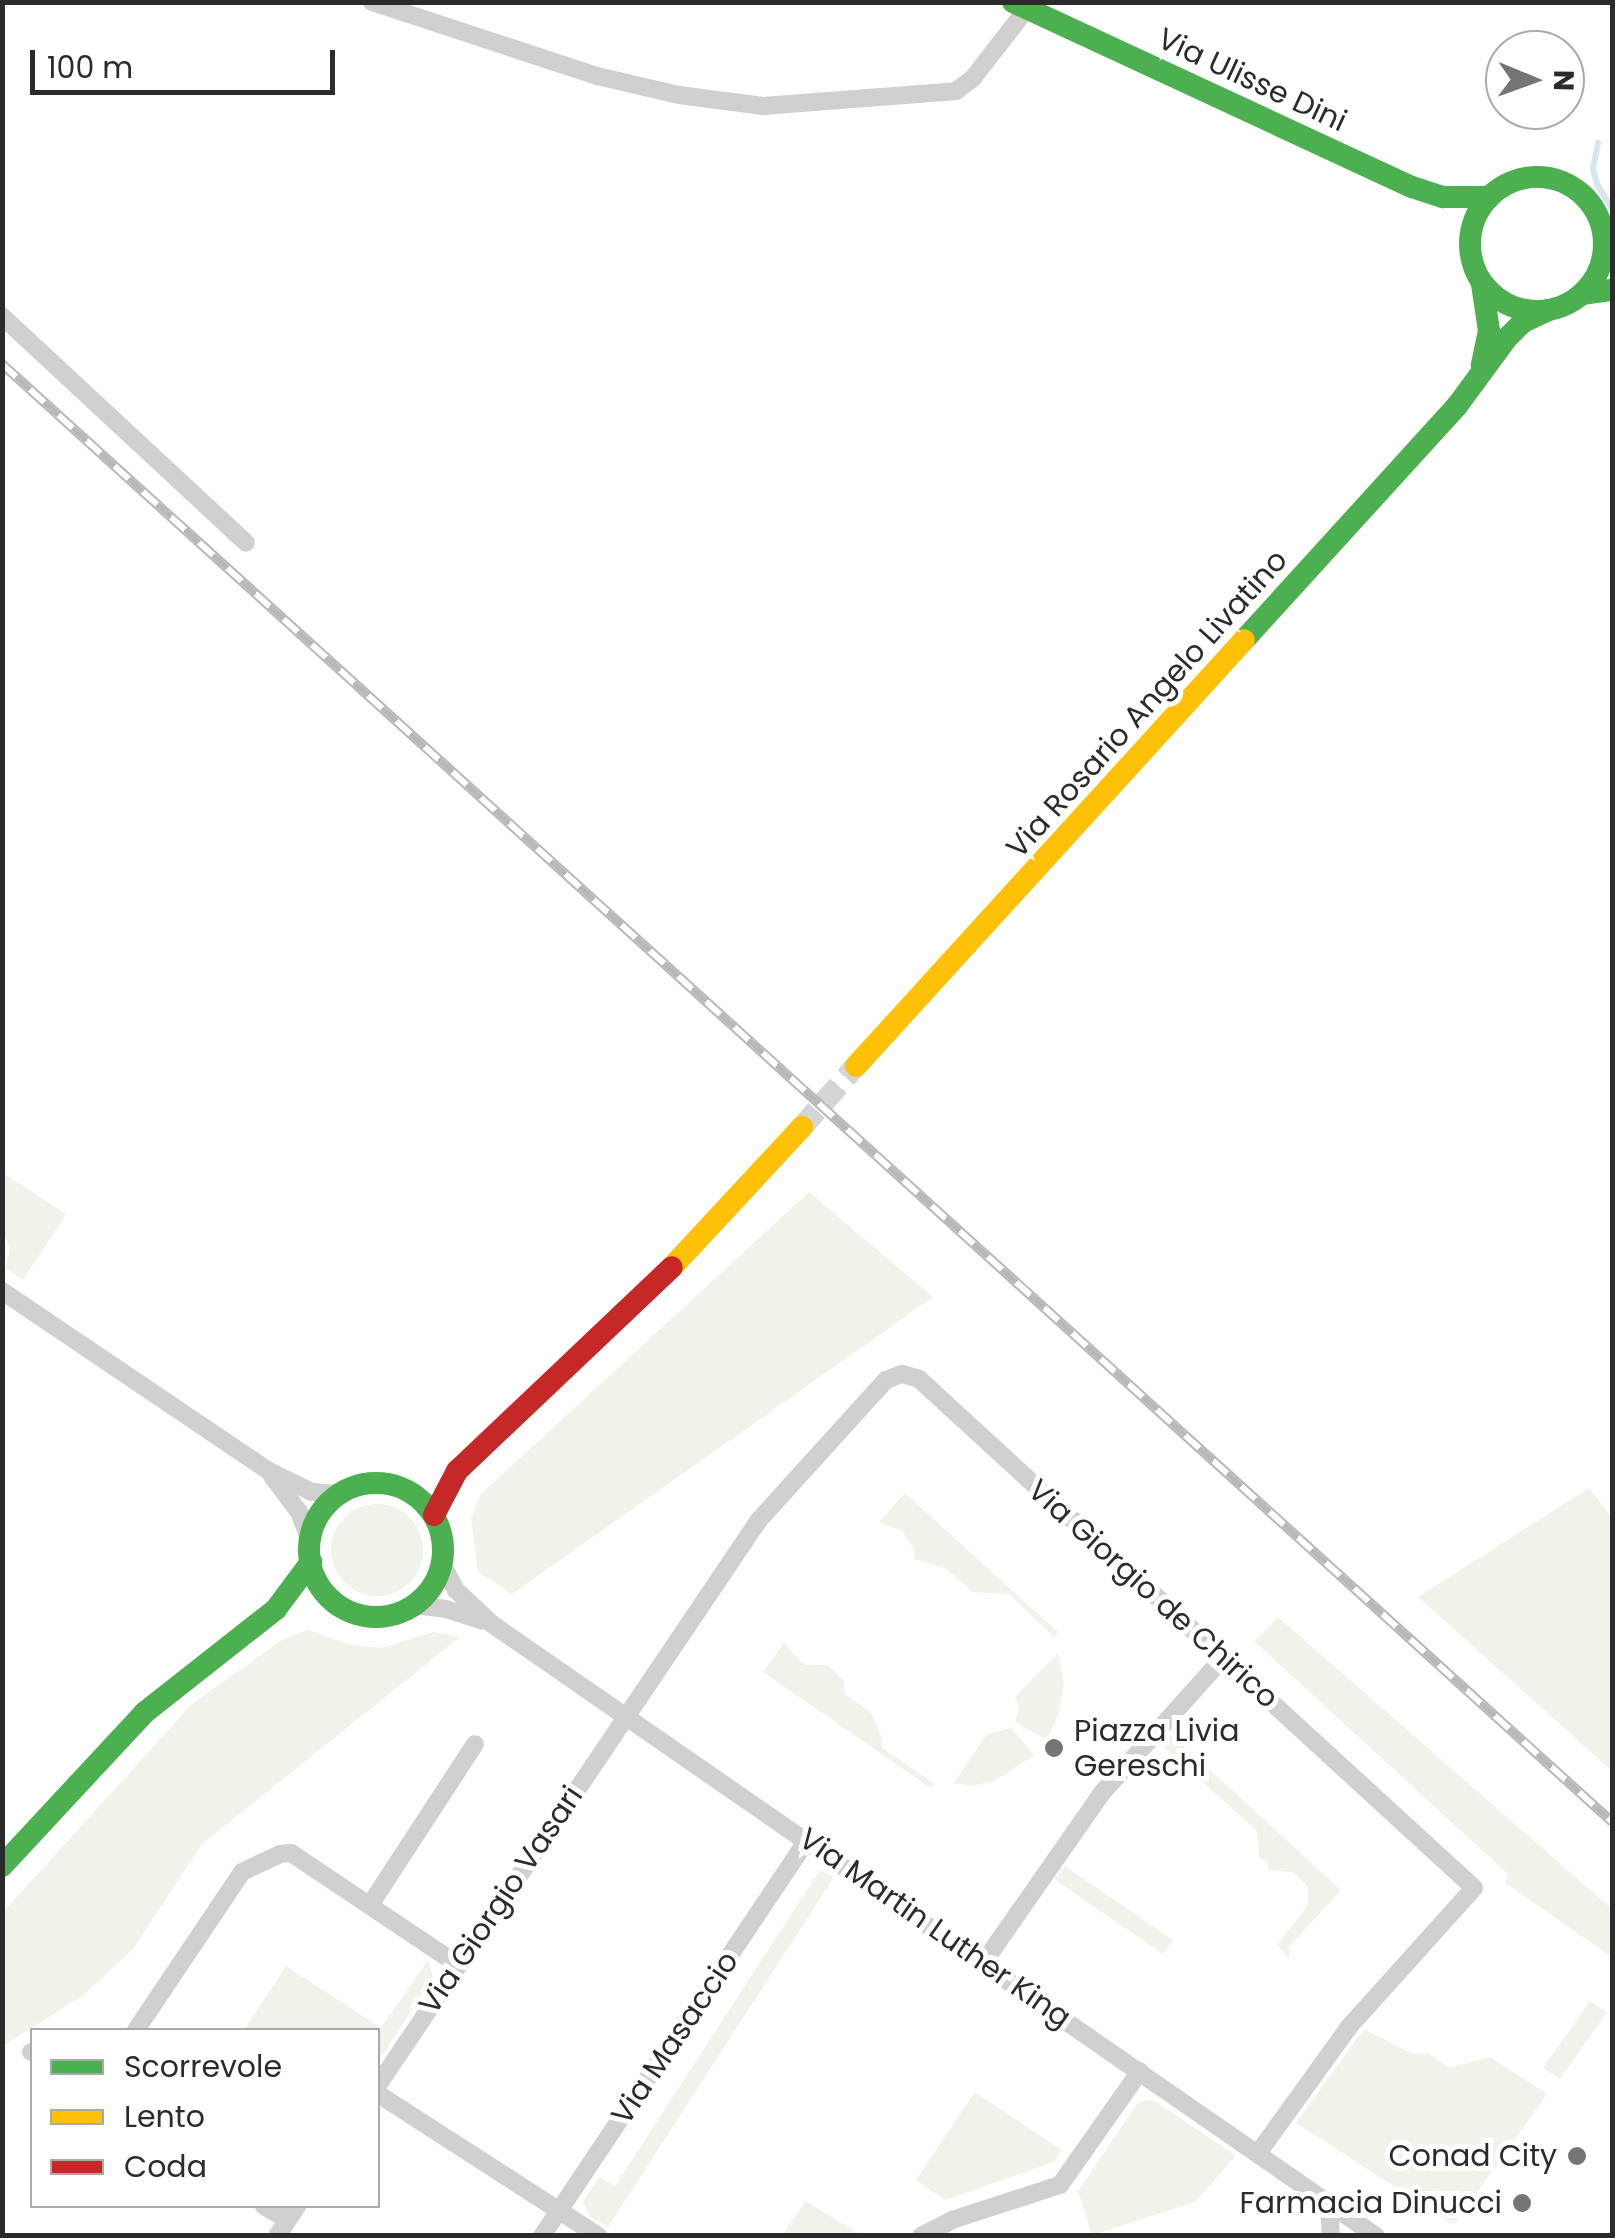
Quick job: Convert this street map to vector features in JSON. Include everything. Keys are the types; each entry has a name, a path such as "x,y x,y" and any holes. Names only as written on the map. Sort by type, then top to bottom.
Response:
{"street":[{"path":"383,4 597,76 679,94 763,106 956,91 972,78 1024,5"},
{"name":"Via Ulisse Dini","path":"1024,5 1412,187"},
{"path":"1478,378 1490,330 1470,238 1480,207 1489,197 1513,181 1534,176 1555,179 1590,202 1599,218 1612,265"},
{"path":"1412,187 1443,197 1489,197"},
{"path":"1412,187 1444,207 1470,238"},
{"path":"1582,294 1601,264 1604,242"},
{"path":"1481,283 1512,307 1549,310 1582,294 1612,290"},
{"name":"Via Rosario Angelo Livatino","path":"856,1066 1401,469 1523,322 1549,310"},
{"path":"2,316 246,542"},
{"path":"434,1515 458,1471 679,1261 802,1127"},
{"path":"2,1290 269,1472 312,1492 339,1494 371,1483 405,1489 458,1471"},
{"name":"Via Giorgio de Chirico","path":"626,1714 759,1520 886,1380 902,1374 919,1379 1474,1888 1349,2027 1258,2152"},
{"path":"269,1472 299,1512 316,1578 336,1603"},
{"path":"405,1489 434,1515 443,1547 436,1580 414,1605"},
{"path":"2,1866 144,1713 276,1609 311,1551 320,1514 339,1494"},
{"path":"442,1564 456,1590 492,1624"},
{"path":"276,1609 306,1602 336,1603 375,1617 414,1605 446,1609 492,1624"},
{"name":"Via Martin Luther King","path":"492,1624 1372,2233"},
{"path":"984,1962 1101,1794 1223,1658"},
{"name":"Via Giorgio Vasari","path":"380,2082 626,1714"},
{"path":"370,1905 475,1744"},
{"name":"Via Masaccio","path":"542,2236 807,1840"},
{"path":"137,2028 242,1872 269,1857 291,1853 458,1965"},
{"path":"921,2236 952,2220 1060,2185 1140,2070"},
{"path":"380,2095 598,2236"},
{"path":"1329,2202 1333,2236 1348,2226 1372,2233"}],"shaded area":[{"path":"3,1173 66,1214 23,1280 5,1268 10,1250 3,1231"},
{"path":"809,1192 933,1297 512,1594 478,1572 471,1518 481,1494"},
{"path":"1589,1488 1612,1517 1612,1771 1418,1597"},
{"path":"905,1493 1058,1632 1054,1637 1009,1594 973,1592 945,1568 914,1559 914,1549 902,1531 879,1522"},
{"path":"377,1504 394,1508 409,1518 419,1533 423,1550 419,1567 409,1582 394,1592 377,1596 360,1592 345,1582 335,1567 331,1550 335,1533 345,1518 360,1508"},
{"path":"1278,1617 1612,1909 1612,1957 1504,1882 1509,1875 1254,1641"},
{"path":"308,1630 350,1645 381,1648 434,1632 460,1637 202,1844 133,1949 84,1995 3,2046 3,1912 192,1704 282,1640"},
{"path":"784,1643 804,1665 827,1665 833,1670 844,1681 844,1693 871,1713 882,1748 935,1784 932,1789 763,1672"},
{"path":"1058,1653 1064,1683 1058,1715 1047,1740 1015,1722 1019,1709 1015,1697"},
{"path":"1011,1728 1034,1755 994,1781 971,1786 954,1783 987,1734"},
{"path":"1172,1735 1341,1890 1289,1947 1289,1958 1277,1945 1308,1905 1308,1887 1293,1872 1268,1870 1267,1862 1259,1857 1257,1831 1162,1745"},
{"path":"1065,1866 1173,1940 1163,1954 1055,1880"},
{"path":"820,1870 834,1877 608,2227 590,2217 583,2202 599,2177 615,2186"},
{"path":"428,1960 433,1977 380,2059 380,2028 245,2028 286,1966 381,2028"},
{"path":"1590,2001 1607,2012 1560,2079 1543,2068"},
{"path":"1364,2029 1412,2054 1428,2053 1449,2068 1490,2057 1547,2094 1454,2225 1296,2123"},
{"path":"975,2092 1062,2150 1054,2162 945,2200 916,2180"},
{"path":"1155,2101 1236,2156 1195,2202 1092,2235 1078,2191 1137,2104"},
{"path":"806,2201 861,2235 782,2235"}],"waterway":[{"path":"1598,143 1593,169 1612,209"}],"tunnel":[{"path":"802,1127 856,1066"}],"railway":[{"path":"2,364 1612,1822"}],"traffic: fast":[{"path":"1013,2 1412,187 1443,197 1489,197"},
{"path":"1537,177 1563,182 1584,197 1599,218 1604,244 1599,270 1584,291 1563,306 1537,311 1511,306 1490,291 1475,270 1470,244 1475,218 1490,197 1511,182 1537,177"},
{"path":"1482,284 1489,331 1482,365"},
{"path":"1582,294 1612,290"},
{"path":"1244,640 1457,406 1507,338 1523,322 1549,310"},
{"path":"376,1483 401,1489 423,1503 437,1525 443,1550 437,1575 423,1597 401,1611 376,1617 351,1611 329,1597 315,1575 309,1550 315,1525 329,1503 351,1489 376,1483"},
{"path":"2,1866 144,1713 276,1609 311,1562"}],"traffic: slow":[{"path":"856,1066 1244,640"},
{"path":"672,1267 802,1127"}],"traffic: jam":[{"path":"434,1515 457,1471 672,1267"}],"place":[{"name":"Piazza Livia Gereschi","path":"1054,1748"},
{"name":"Conad City","path":"1577,2156"},
{"name":"Farmacia Dinucci","path":"1522,2203"}]}
